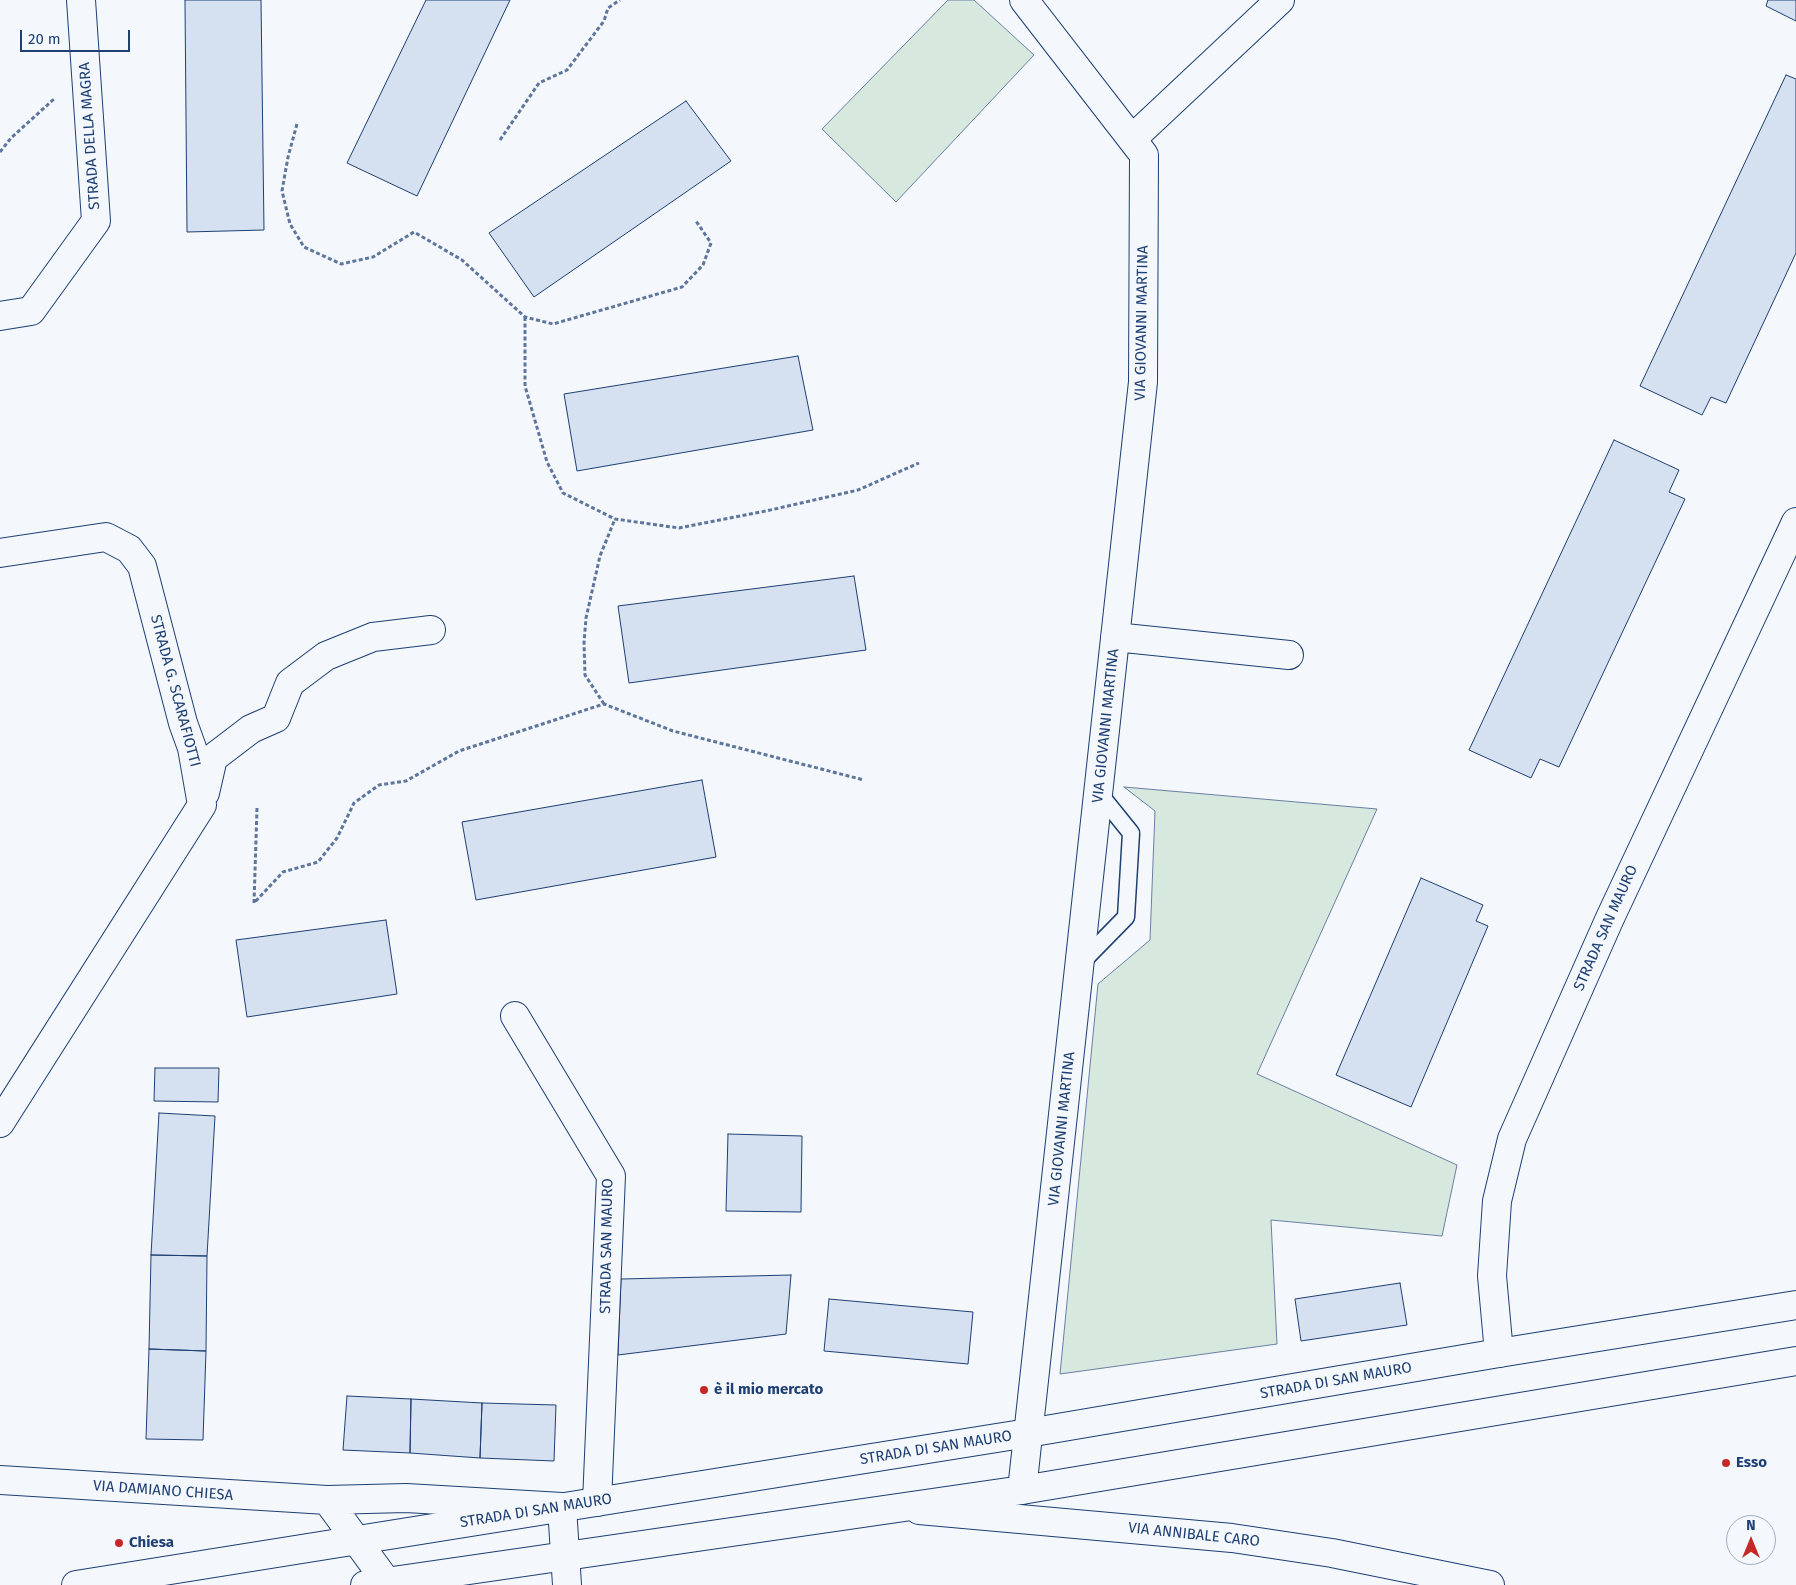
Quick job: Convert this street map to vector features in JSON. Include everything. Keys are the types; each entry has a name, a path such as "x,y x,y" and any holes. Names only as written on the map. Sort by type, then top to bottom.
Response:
{"street":[{"name":"STRADA DELLA MAGRA","path":"0,316 30,311 96,221 82,0"},
{"name":"VIA GIOVANNI MARTINA","path":"1022,1490 1144,382 1144,155 1024,0"},
{"path":"1132,139 1280,0"},
{"name":"STRADA SAN MAURO","path":"1499,1353 1492,1276 1497,1201 1512,1139 1610,918 1796,522"},
{"name":"STRADA G. SCARAFIOTTI","path":"0,553 106,537 130,549 142,566 183,723 192,748 202,805"},
{"path":"0,1122 202,805 213,758 251,729 276,718 290,683 326,656 373,637 431,630"},
{"path":"1115,638 1289,655"},
{"name":"STRADA SAN MAURO","path":"515,1016 611,1176 597,1502"},
{"name":"STRADA DI SAN MAURO","path":"76,1585 1028,1433 1796,1305"},
{"path":"327,1500 355,1540 379,1584 1022,1490 1796,1361"},
{"name":"VIA DAMIANO CHIESA","path":"0,1480 327,1500 406,1498 562,1507"},
{"path":"562,1507 567,1585"},
{"name":"VIA ANNIBALE CARO","path":"895,1508 1232,1538 1332,1552 1490,1585"}],"lane":[{"path":"1080,965 1126,917 1131,833 1098,792"}],"path":[{"path":"500,140 539,83 568,70 604,22 608,8 620,0"},
{"path":"0,152 11,138 86,70"},
{"path":"297,124 288,157 282,191 290,224 304,247 341,264 373,257 414,232 462,260 525,317 553,324 682,287 703,265 711,243 696,221"},
{"path":"525,317 525,386 547,462 563,493 615,518 679,528 858,490 919,463"},
{"path":"615,518 600,556 586,618 584,643 585,676 604,704 673,731 864,780"},
{"path":"257,808 254,903 283,872 318,862 336,838 354,803 379,785 406,781 459,751 604,704"}],"shaded area":[{"path":"948,0 974,0 1034,55 896,202 822,129"},
{"path":"1124,787 1377,809 1257,1074 1457,1165 1442,1236 1271,1220 1277,1344 1060,1374 1098,984 1150,940 1155,811"}],"building":[{"path":"185,0 261,0 264,230 187,232"},
{"path":"426,0 510,0 417,196 347,163"},
{"path":"1768,0 1796,0 1796,21 1766,6"},
{"path":"1786,75 1796,79 1796,253 1726,403 1711,397 1702,415 1640,386"},
{"path":"686,101 731,161 534,297 489,233"},
{"path":"798,356 813,430 577,471 564,394"},
{"path":"1614,440 1679,470 1669,492 1685,499 1559,767 1540,759 1531,778 1469,750"},
{"path":"854,576 866,650 629,683 618,606"},
{"path":"702,780 716,857 476,900 462,822"},
{"path":"1421,878 1483,905 1476,921 1488,926 1411,1107 1336,1075"},
{"path":"386,920 397,994 247,1017 236,940"},
{"path":"155,1068 219,1068 218,1102 154,1101"},
{"path":"159,1113 215,1116 207,1256 151,1255"},
{"path":"728,1134 802,1136 801,1212 726,1211"},
{"path":"151,1255 207,1256 206,1351 149,1349"},
{"path":"791,1275 786,1334 618,1355 621,1279"},
{"path":"1400,1283 1407,1325 1301,1341 1295,1299"},
{"path":"829,1299 973,1312 968,1364 824,1351"},
{"path":"149,1349 206,1351 203,1440 146,1439"},
{"path":"347,1396 411,1399 410,1453 343,1450"},
{"path":"411,1399 482,1403 480,1458 410,1453"},
{"path":"482,1403 556,1405 554,1461 480,1458"}],"place":[{"name":"è il mio mercato","path":"704,1390"},
{"name":"Esso","path":"1726,1463"},
{"name":"Chiesa","path":"119,1543"}]}
